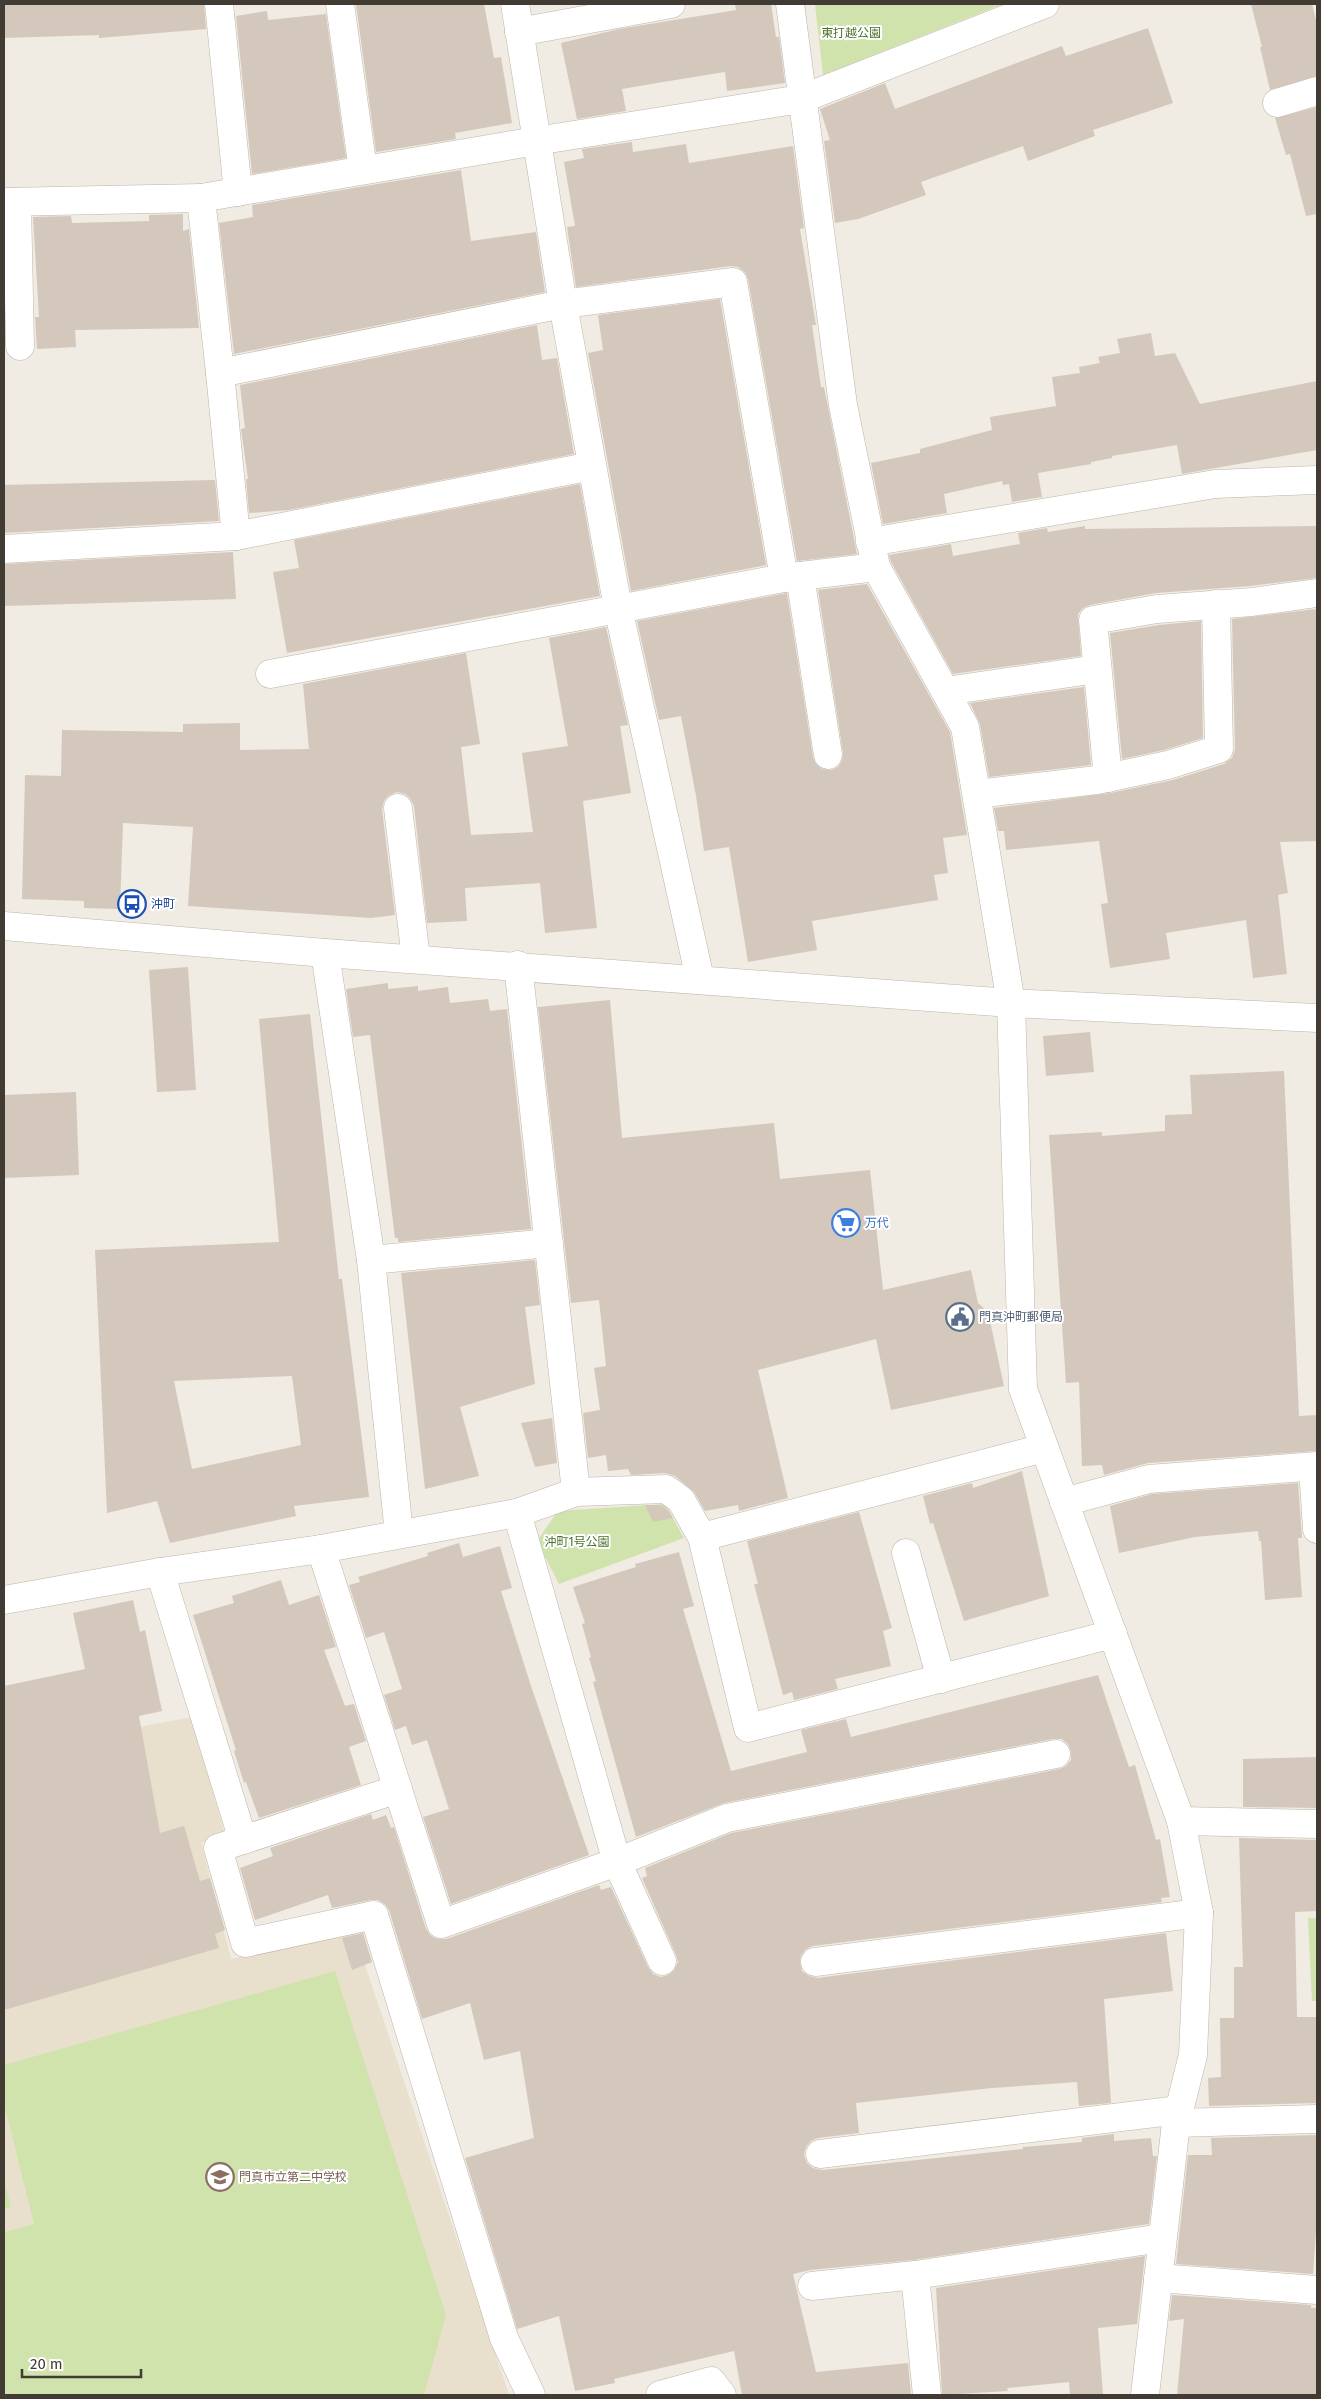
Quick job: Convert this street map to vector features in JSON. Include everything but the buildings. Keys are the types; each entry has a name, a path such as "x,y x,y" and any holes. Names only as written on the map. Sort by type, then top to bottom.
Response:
{"street":[{"path":"219,4 238,192"},
{"path":"340,4 363,170"},
{"path":"515,4 536,141 618,608 700,979"},
{"path":"520,32 671,4"},
{"path":"790,4 801,99 843,406 873,554 965,727 977,794 1012,1003 1023,1389 1181,1821 1199,1912 1193,2055 1177,2116 1145,2395"},
{"path":"20,346 11,202 201,198 536,141 801,99 1045,4"},
{"path":"1277,102 1317,91"},
{"path":"201,198 236,536"},
{"path":"220,373 564,304 733,282 828,755"},
{"path":"4,549 236,536 592,466"},
{"path":"270,674 792,577 873,554 1215,484 1317,480"},
{"path":"1108,778 1093,620 1157,609 1317,594"},
{"path":"977,794 1108,778 1168,765 1219,749 1216,604"},
{"path":"946,691 1097,668"},
{"path":"398,808 416,959"},
{"path":"4,926 325,953 518,965 1012,1003 1317,1018"},
{"path":"325,953 371,1260 400,1534"},
{"path":"518,965 576,1492"},
{"path":"371,1260 549,1244"},
{"path":"702,1537 1044,1448"},
{"path":"1064,1502 1149,1478 1315,1466 1317,1529"},
{"path":"4,1600 160,1572 321,1549 517,1513 576,1492 666,1489 681,1500 702,1537 748,1728 1112,1634"},
{"path":"517,1513 617,1862 662,1961"},
{"path":"321,1549 441,1924 617,1862 727,1818 1056,1754"},
{"path":"906,1553 940,1679"},
{"path":"160,1572 242,1840"},
{"path":"398,1789 218,1848 245,1944 374,1915 504,2338 531,2395"},
{"path":"1181,1821 1317,1824"},
{"path":"815,1962 1199,1912"},
{"path":"820,2154 1177,2116 1317,2119"},
{"path":"812,2286 915,2275 1162,2238"},
{"path":"915,2275 927,2395"},
{"path":"1158,2278 1317,2290"},
{"path":"660,2395 711,2381 722,2395"}],"shaded area":[{"name":"門真市立第二中学校","path":"192,1717 225,1835 201,1843 231,1959 353,1929 509,2395 4,2395 4,1752"}],"green space":[{"name":"東打越公園","path":"815,4 1003,4 823,75"},
{"name":"沖町1号公園","path":"665,1504 684,1538 559,1584 537,1541 558,1511"},
{"path":"1308,1918 1317,1918 1317,2001 1312,2001"},
{"name":"門真市立第二中学校","path":"335,1971 446,2315 424,2395 4,2395 4,2232 34,2224 4,2103 4,2065"},
{"path":"4,2181 11,2207 4,2209"}],"place":[{"name":"沖町","path":"132,904"},
{"name":"万代","path":"846,1223"},
{"name":"門真沖町郵便局","path":"960,1317"},
{"name":"門真市立第二中学校","path":"220,2177"}]}
